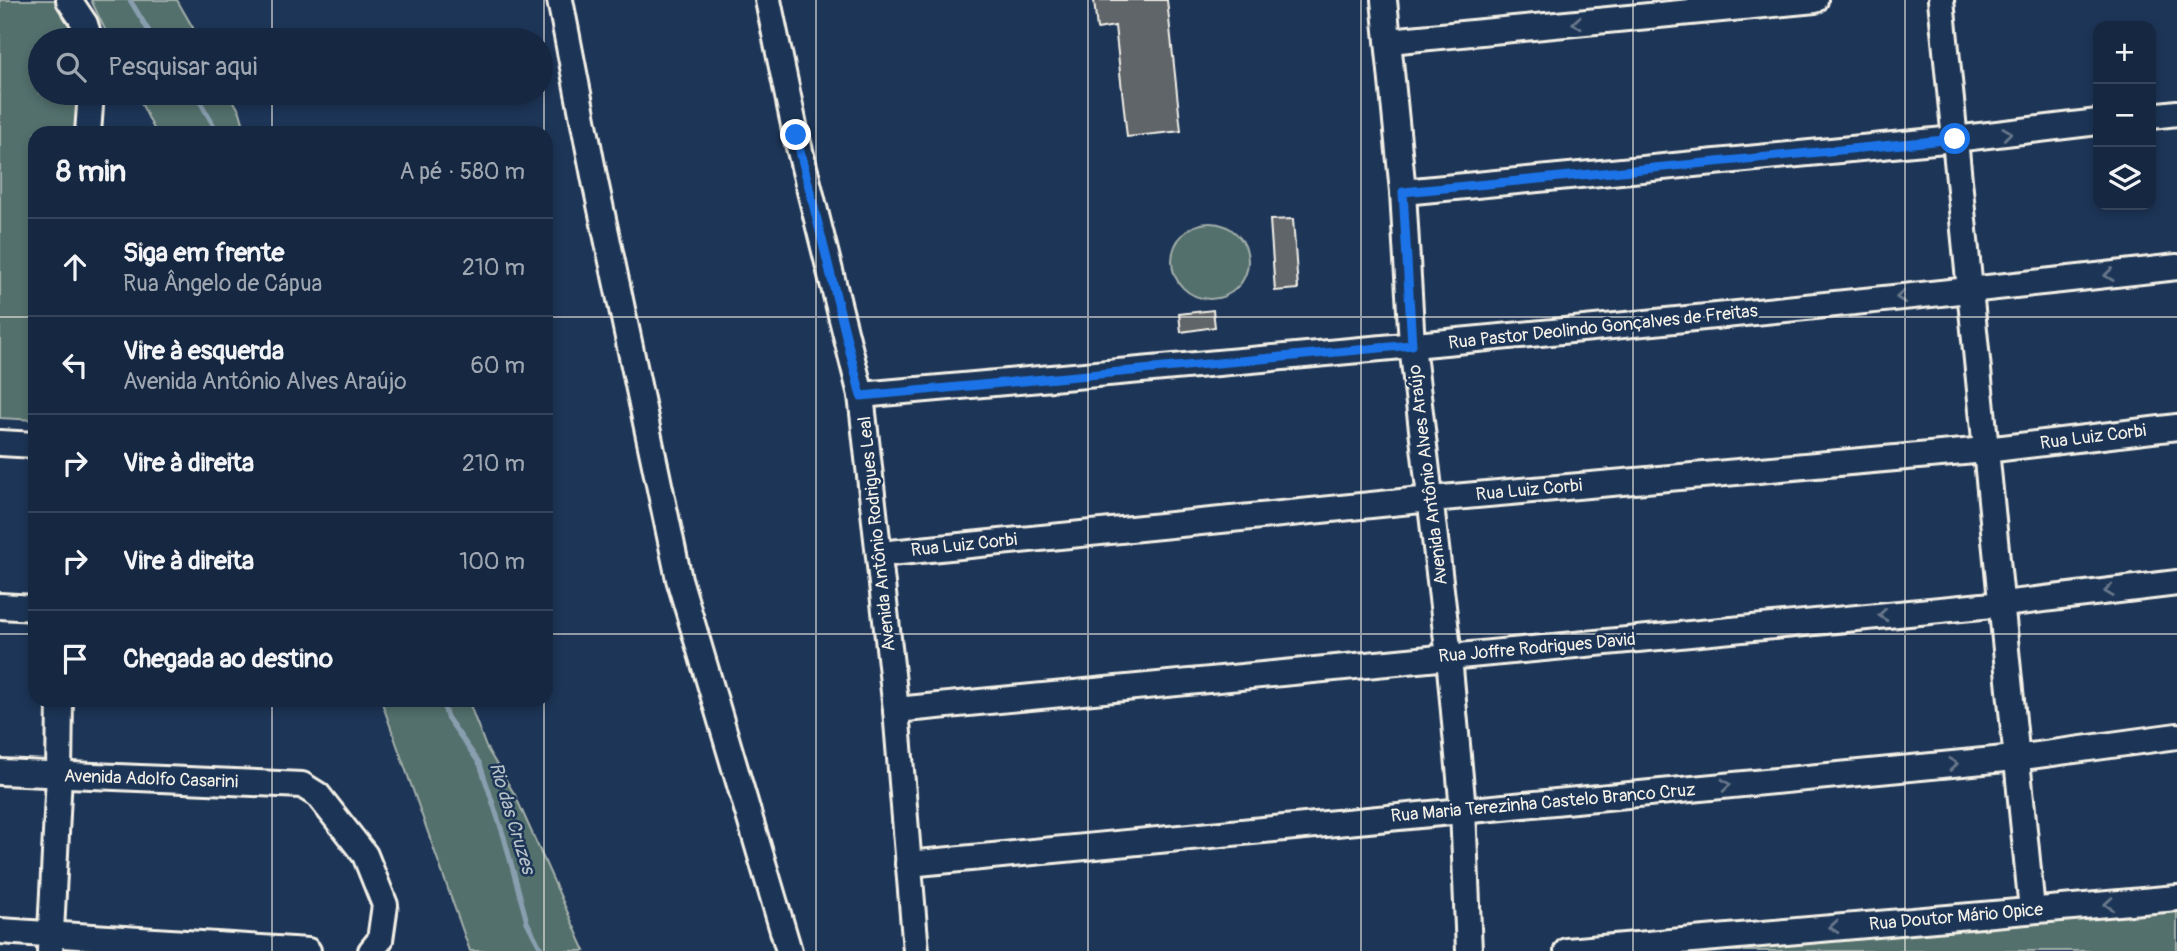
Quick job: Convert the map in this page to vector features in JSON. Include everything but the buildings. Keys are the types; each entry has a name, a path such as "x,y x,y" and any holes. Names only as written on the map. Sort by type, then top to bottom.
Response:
{"street":[{"path":"69,0 86,28"},
{"path":"561,0 595,181 679,579 789,951"},
{"name":"Avenida Antônio Rodrigues Leal","path":"768,0 796,135 861,396 896,710 916,951"},
{"name":"Avenida Antônio Alves Araújo","path":"1384,0 1403,192 1412,345 1449,657 1463,810 1469,951"},
{"path":"1389,41 1815,0"},
{"path":"1941,0 2032,910"},
{"path":"89,126 90,105"},
{"path":"2156,115 2177,113"},
{"path":"1403,192 1955,139 2093,123"},
{"name":"Rua Pastor Deolindo Gonçalves de Freitas","path":"861,396 1969,291 2177,267"},
{"name":"Rua Luiz Corbi","path":"880,554 1431,499 1986,450 2177,427"},
{"path":"0,443 28,445"},
{"name":"Rua Joffre Rodrigues David","path":"896,710 2003,604 2177,583"},
{"path":"0,606 28,608"},
{"path":"50,943 60,707"},
{"name":"Rua Maria Terezinha Castelo Branco Cruz","path":"908,864 2015,758 2177,736"},
{"name":"Avenida Adolfo Casarini","path":"0,772 302,785 318,795 365,855 385,905 380,940 371,951"},
{"name":"Rua Doutor Mário Opice","path":"1567,951 2177,898"},
{"path":"0,931 50,943 308,951"}],"green space":[{"path":"0,0 57,0 74,28 28,28 28,105 80,105 79,126 28,126 28,420 0,418"},
{"path":"91,0 177,0 193,28 104,28"},
{"path":"142,105 236,105 244,126 152,126"},
{"path":"1203,223 1217,223 1231,229 1242,240 1248,261 1245,276 1237,288 1217,299 1203,299 1189,293 1178,282 1172,268 1172,254 1178,240 1189,229"},
{"path":"383,707 471,707 486,747 515,795 585,951 470,951"},
{"path":"2177,908 2177,951 1664,951"}],"waterway":[{"name":"Rio das Cruzes","path":"130,0 147,28"},
{"name":"Rio das Cruzes","path":"202,105 214,126"},
{"name":"Rio das Cruzes","path":"444,707 447,717 480,764 504,837 527,922 542,951"}],"route":[{"path":"796,135 861,396 1412,345 1403,192 1955,139"}]}
